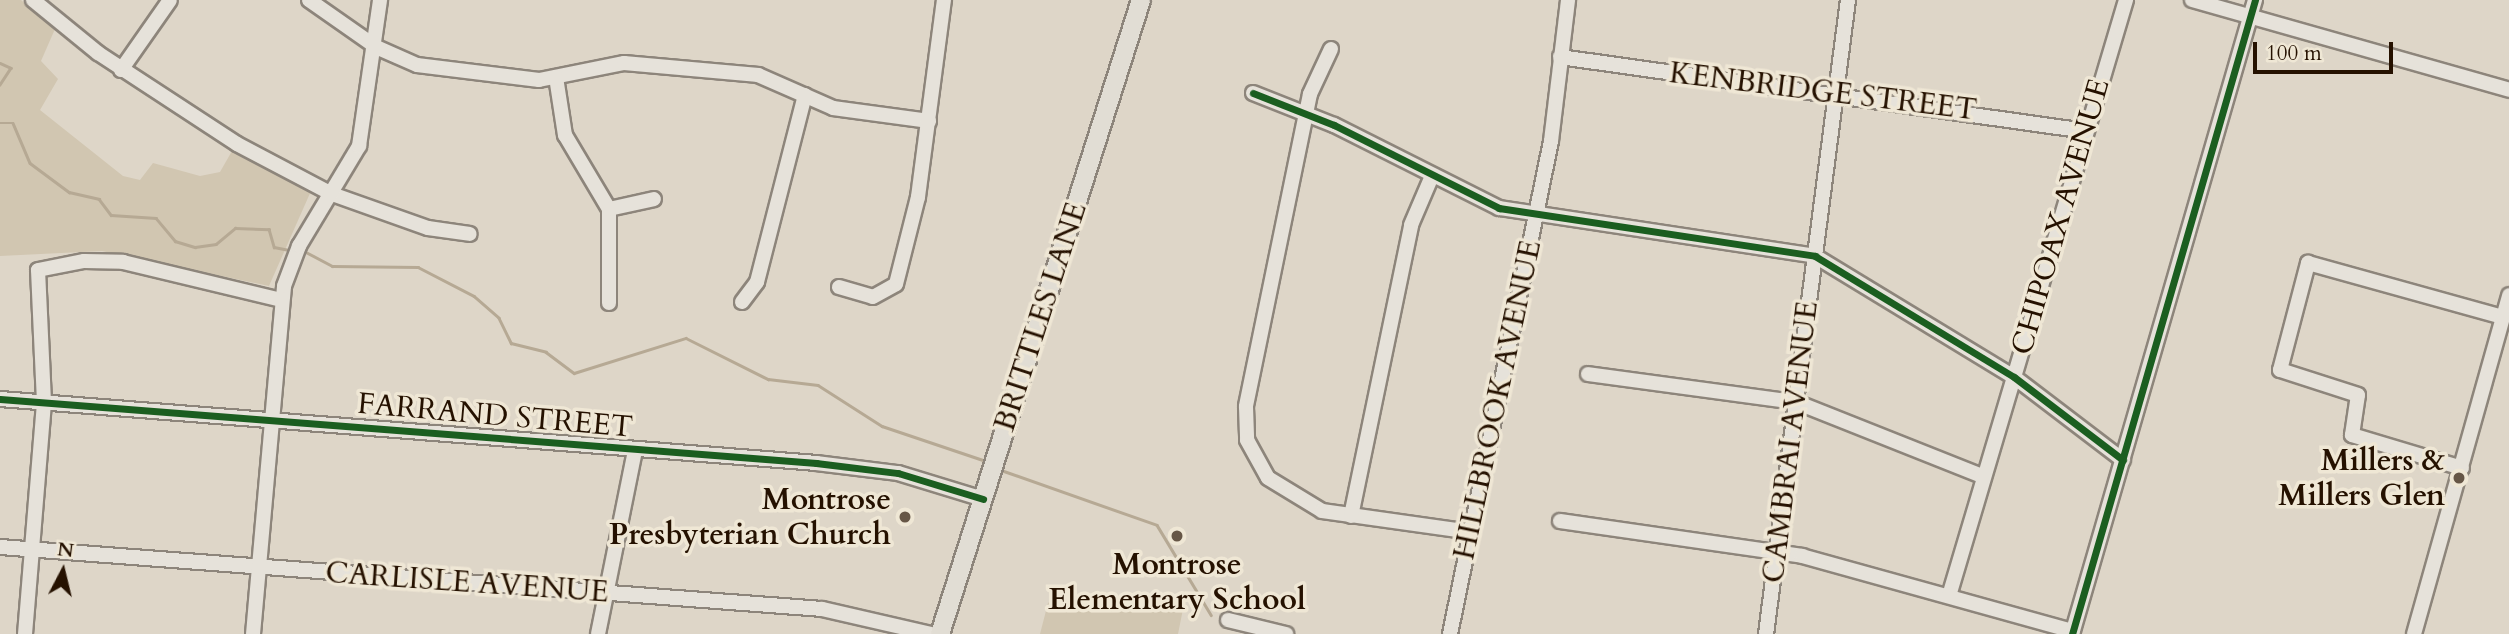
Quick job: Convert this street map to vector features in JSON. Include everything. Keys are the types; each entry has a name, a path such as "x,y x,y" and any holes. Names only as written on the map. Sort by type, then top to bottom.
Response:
{"main road":[{"name":"BRITTLES LANE","path":"940,634 1141,0"}],"street":[{"path":"33,0 121,69 225,137 331,194 428,228 470,234"},
{"path":"121,69 170,0"},
{"path":"309,0 400,61 488,77 556,77 645,63 758,75 842,111 929,121"},
{"path":"253,634 281,300 299,246 359,146 376,47 380,0"},
{"path":"839,287 884,295 896,284 904,260 929,121 944,0"},
{"name":"HILLBROOK AVENUE","path":"1450,634 1536,216 1567,0"},
{"name":"CAMBRAI AVENUE","path":"1766,634 1848,0"},
{"name":"CHIPOAX AVENUE","path":"1949,596 2126,0"},
{"path":"2192,0 2254,7 2509,90"},
{"path":"1560,522 1777,551 1949,596 2072,632 2254,7"},
{"path":"1331,49 1315,75 1306,113 1245,431 1259,467 1277,486 1322,511 1471,532"},
{"name":"KENBRIDGE STREET","path":"1560,57 2086,131"},
{"path":"556,77 565,135 609,209 609,303"},
{"path":"1253,93 1306,113 1486,203 1536,216 1815,256 2014,377 2123,460"},
{"path":"742,302 757,282 806,95"},
{"path":"1351,516 1411,225 1432,176"},
{"path":"609,209 654,199"},
{"path":"25,634 44,402 38,270 84,261 123,262 281,300"},
{"path":"2462,468 2352,435 2358,395 2280,370 2308,263 2503,317"},
{"path":"2414,634 2509,295"},
{"path":"1588,374 1796,402 1984,477"},
{"name":"FARRAND STREET","path":"0,399 882,471 984,499"},
{"path":"598,634 635,450"},
{"name":"CARLISLE AVENUE","path":"0,547 843,611 931,634"},
{"path":"1227,620 1286,634"}],"shaded area":[{"path":"0,0 21,0 55,29 41,61 58,79 40,110 123,176 140,180 153,163 200,176 220,172 232,151 311,191 269,286 102,251 0,256"},
{"path":"1056,597 1129,609 1183,609 1178,634 1040,634 1048,603"}],"waterway":[{"path":"0,63 11,68 0,85"},
{"path":"0,123 13,123 30,163 69,192 99,199 111,215 156,218 175,241 195,247 216,244 235,228 269,229 274,247 289,250"},
{"path":"306,252 332,266 418,267 474,296 499,318 511,343 546,352 574,373 686,338 768,379 818,385 882,426 986,461"},
{"path":"1001,470 1157,525 1211,615"}],"cycle path":[{"path":"2072,634 2255,0"},
{"path":"1253,93 1334,125 1499,208 1815,256 2014,377 2123,460"},
{"path":"0,399 816,463 898,473 983,499"}],"place":[{"name":"Millers & Millers Glen","path":"2459,478"},
{"name":"Montrose Presbyterian Church","path":"905,517"},
{"name":"Montrose Elementary School","path":"1177,536"}]}
